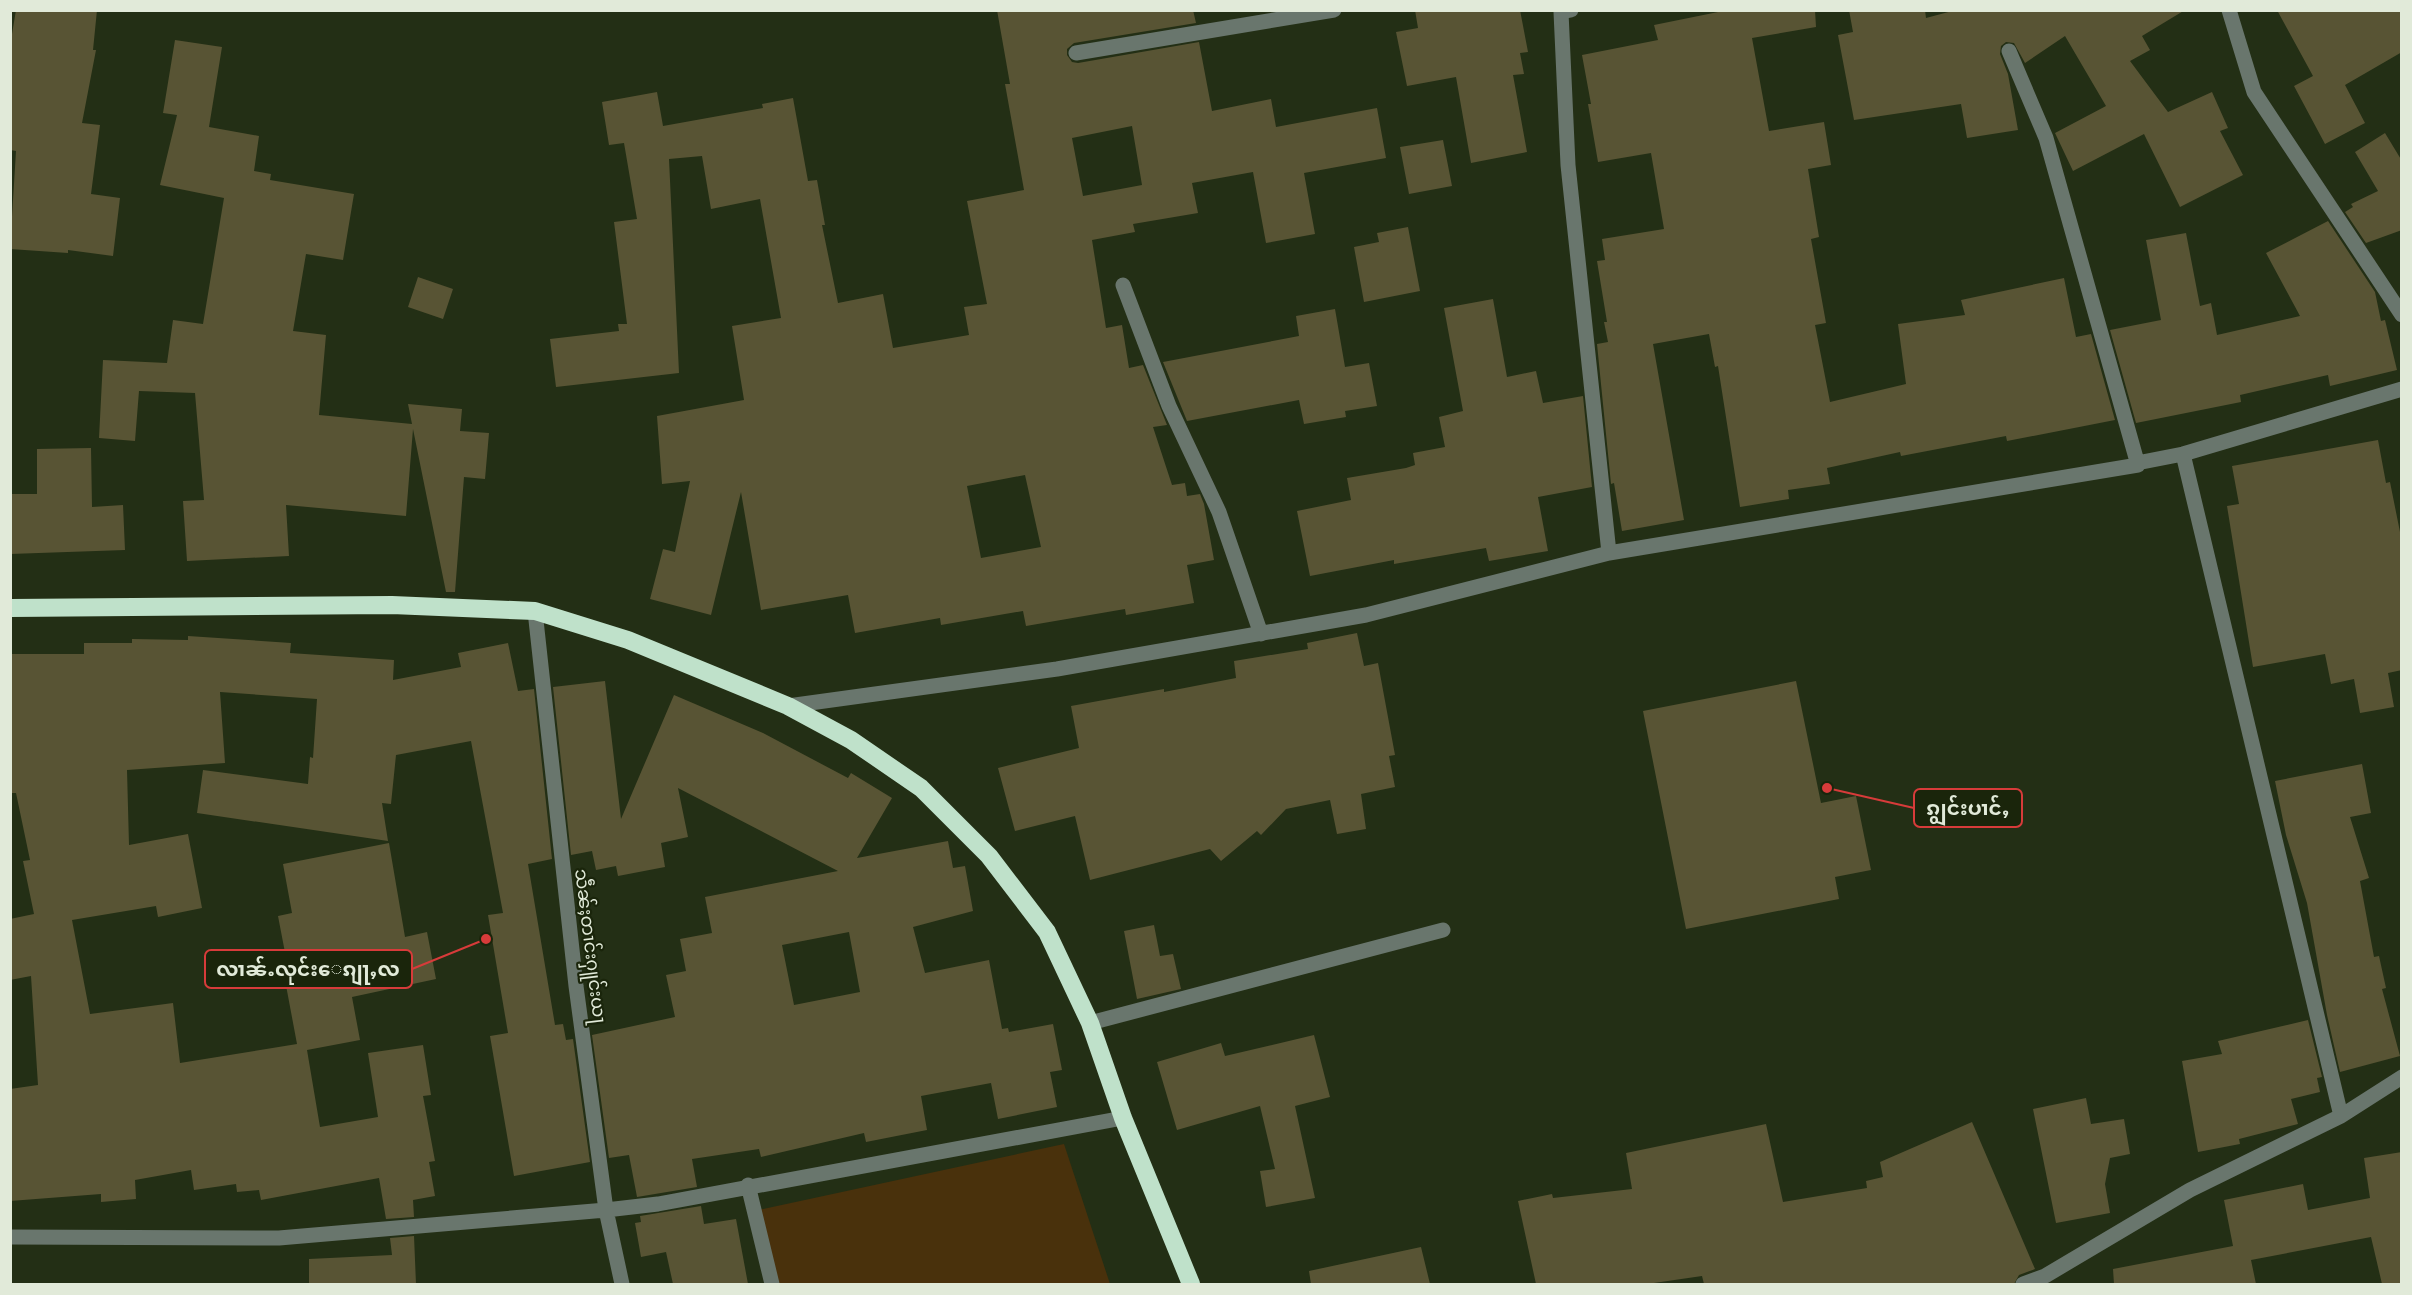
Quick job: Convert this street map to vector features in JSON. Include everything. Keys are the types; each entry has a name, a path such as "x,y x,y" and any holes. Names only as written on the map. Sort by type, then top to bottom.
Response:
{"highway":[{"path":"10,608 392,605 535,611 628,640 788,706 851,740 921,788 988,856 1047,932 1090,1023 1123,1118 1191,1284"}],"street":[{"path":"1076,53 1334,10"},
{"path":"2229,10 2254,92 2402,315"},
{"path":"1564,11 1569,165 1609,553"},
{"path":"2009,51 2046,138 2138,465"},
{"path":"1123,285 1168,406 1219,512 1261,633"},
{"path":"788,706 1057,669 1366,615 1609,553 2138,465 2137,463 2183,454 2402,389"},
{"path":"2183,454 2341,1116"},
{"name":"သဵၼ်ႈတၢင်းႁူင်းယႃ","path":"535,611 563,878 606,1210 622,1284"},
{"path":"1090,1023 1443,930"},
{"path":"2023,1284 2045,1280 2190,1190 2341,1116 2402,1077"},
{"path":"10,1237 279,1238 606,1210 658,1203 1123,1118"},
{"path":"748,1185 772,1284"}],"shaded area":[{"path":"1064,1144 1110,1284 777,1284 754,1211"}],"building":[{"path":"16,10 97,10 93,50 96,50 82,123 100,125 91,194 120,198 113,256 68,250 68,253 10,249 16,151 10,150 10,46"},
{"path":"997,10 1193,10 1196,23 1074,43 1067,49 1067,55 1072,62 1078,63 1199,42 1212,111 1271,99 1276,127 1377,108 1386,158 1304,173 1315,234 1266,243 1253,172 1192,183 1198,213 1133,224 1135,232 1092,240 1106,328 1122,325 1129,368 1143,365 1167,425 1153,427 1172,485 1185,483 1187,496 1200,494 1204,504 1214,560 1187,565 1194,603 1126,615 1125,609 1026,626 1023,611 941,625 940,618 855,633 848,595 761,610 741,492 711,615 650,599 663,549 675,552 690,481 662,484 657,416 744,400 732,326 781,318 760,199 711,209 702,156 669,159 679,373 556,387 550,339 619,331 618,324 627,324 614,222 637,219 624,143 609,145 602,102 657,92 663,126 763,108 762,104 793,98 808,181 817,180 825,225 822,225 838,303 883,294 893,348 969,335 964,307 987,304 967,201 1024,190 1005,84 1010,84","holes":["1132,126 1142,185 1083,196 1072,138","1025,475 1041,547 981,558 967,486"]},
{"path":"1415,10 1520,10 1528,52 1520,53 1524,74 1513,75 1527,152 1471,163 1456,77 1407,86 1396,32 1418,28"},
{"path":"1728,10 1815,10 1816,27 1752,38 1769,131 1824,122 1831,165 1808,169 1819,237 1811,239 1826,323 1815,325 1830,402 1906,384 1898,324 1965,315 1961,300 2064,278 2076,337 2091,334 2115,420 2007,441 2006,436 1901,456 1900,452 1827,468 1830,484 1788,490 1789,499 1740,507 1718,366 1715,367 1709,334 1653,344 1684,520 1622,531 1614,483 1611,484 1597,344 1608,342 1597,261 1605,260 1602,239 1664,229 1651,153 1598,162 1582,55 1658,40 1654,25"},
{"path":"1849,10 1925,10 1926,18 1956,10 2185,10 2142,36 2150,50 2130,61 2168,112 2212,92 2228,128 2220,131 2243,175 2180,207 2144,134 2073,171 2055,133 2106,106 2065,36 2025,63 2014,43 2006,42 2001,46 2000,54 2008,74 2018,130 1967,138 1961,104 1854,120 1838,35 1853,32"},
{"path":"2277,10 2402,10 2402,52 2345,85 2365,123 2325,144 2294,86 2313,76"},
{"path":"175,40 222,47 209,127 259,136 254,171 271,174 270,180 354,194 343,260 306,254 293,331 326,335 319,415 412,424 408,404 462,409 460,431 489,433 485,479 464,477 455,592 446,592 413,429 406,516 286,505 289,556 187,561 183,501 204,500 195,393 139,391 135,441 99,438 103,360 167,363 173,320 203,324 224,198 160,185 177,115 163,113"},
{"path":"2385,133 2402,161 2402,230 2366,243 2345,212 2353,207 2351,204 2378,191 2355,152"},
{"path":"1443,140 1452,186 1409,194 1400,147"},
{"path":"2328,221 2375,292 2381,321 2385,320 2397,370 2330,386 2328,375 2240,395 2241,402 2136,423 2110,330 2161,320 2146,240 2186,233 2200,306 2211,303 2217,335 2300,316 2266,253"},
{"path":"1408,227 1420,291 1364,302 1354,247 1379,242 1377,233"},
{"path":"418,277 453,289 443,319 408,307"},
{"path":"1493,299 1507,377 1536,371 1543,403 1583,396 1592,487 1538,497 1548,551 1489,561 1486,548 1394,564 1394,560 1310,576 1297,511 1351,500 1347,478 1406,468 1415,465 1413,453 1445,447 1439,417 1463,411 1444,308"},
{"path":"1335,309 1345,367 1369,363 1377,406 1345,411 1346,417 1304,424 1299,400 1187,421 1163,362 1299,336 1296,316"},
{"path":"2378,440 2386,483 2390,482 2402,542 2402,670 2388,673 2394,707 2360,713 2354,679 2331,684 2325,654 2253,667 2227,506 2239,504 2232,466"},
{"path":"91,448 92,507 123,505 125,550 10,554 10,494 37,494 37,449"},
{"path":"1357,633 1364,666 1378,663 1395,755 1389,756 1395,787 1361,794 1366,829 1337,834 1330,800 1286,809 1261,835 1257,831 1221,861 1210,849 1090,880 1075,816 1015,831 998,768 1079,748 1071,706 1236,678 1234,661 1308,649 1307,643"},
{"path":"188,636 291,643 290,653 394,660 393,680 461,667 458,653 508,643 518,691 534,689 552,859 528,864 555,1025 563,1024 566,1040 573,1039 590,1162 514,1176 490,1036 508,1033 488,915 503,913 471,741 396,755 391,804 382,803 388,841 197,813 203,770 308,784 310,757 313,758 317,699 220,692 225,763 127,770 129,845 188,834 202,908 158,917 156,906 72,920 90,1014 173,1003 180,1063 297,1044 282,964 287,963 278,916 292,913 283,864 389,843 405,937 427,932 436,979 352,997 360,1040 307,1050 320,1127 378,1117 368,1053 423,1045 431,1095 423,1096 435,1161 429,1162 435,1196 413,1200 414,1217 386,1219 379,1178 261,1200 259,1190 237,1192 236,1184 194,1190 191,1170 135,1180 136,1199 101,1202 101,1194 10,1201 10,1089 38,1085 31,976 10,980 10,919 34,914 23,861 30,860 16,793 10,793 10,654 84,654 84,643 132,643 132,639 188,640"},
{"path":"605,681 621,819 674,695 763,733 848,778 851,773 892,798 857,858 948,841 953,868 965,866 973,911 913,927 925,973 989,960 1002,1029 1008,1028 1009,1032 1053,1024 1062,1070 1050,1072 1057,1107 998,1119 991,1083 921,1096 927,1130 866,1142 864,1133 761,1157 759,1149 692,1159 697,1187 637,1197 629,1155 609,1158 592,1035 675,1017 666,975 686,971 680,939 712,933 705,897 838,871 678,788 688,837 661,843 665,867 618,876 616,866 596,870 592,851 571,855 553,687","holes":["849,932 860,992 794,1005 782,945"]},
{"path":"1796,681 1821,803 1856,796 1871,870 1835,877 1839,899 1686,929 1643,711"},
{"path":"2362,764 2371,813 2350,817 2369,878 2360,881 2374,957 2379,956 2386,988 2382,989 2400,1056 2340,1072 2327,1015 2307,903 2286,835 2275,781"},
{"path":"1154,925 1160,956 1173,954 1181,989 1137,999 1124,931"},
{"path":"2308,1020 2322,1077 2317,1078 2320,1092 2291,1099 2298,1124 2239,1139 2240,1144 2198,1152 2182,1061 2222,1054 2218,1041"},
{"path":"1314,1035 1330,1097 1295,1106 1315,1198 1266,1207 1260,1171 1275,1169 1260,1106 1177,1130 1157,1062 1221,1043 1225,1056"},
{"path":"2086,1098 2091,1124 2124,1119 2130,1154 2110,1158 2105,1184 2110,1213 2056,1223 2033,1109"},
{"path":"1972,1122 2035,1269 2019,1275 2014,1284 1704,1284 1702,1276 1647,1284 1536,1284 1518,1201 1552,1194 1553,1198 1632,1189 1626,1153 1766,1124 1783,1202 1867,1188 1866,1181 1883,1177 1880,1162"},
{"path":"2402,1152 2402,1284 2382,1284 2371,1237 2251,1260 2256,1284 2114,1284 2113,1269 2233,1246 2224,1200 2303,1184 2308,1210 2370,1198 2364,1158"},
{"path":"701,1206 704,1224 736,1219 748,1284 673,1284 666,1252 641,1257 635,1223 641,1222 640,1216"},
{"path":"414,1236 416,1284 309,1284 309,1259 392,1255 390,1238"},
{"path":"1421,1247 1430,1284 1311,1284 1309,1271"}],"place":[{"name":"ၵျွင်းပၢင်ႇ","path":"1827,788"},
{"name":"လၢၼ်ႉလုင်းေၵျႃႇလ","path":"486,939"}]}
